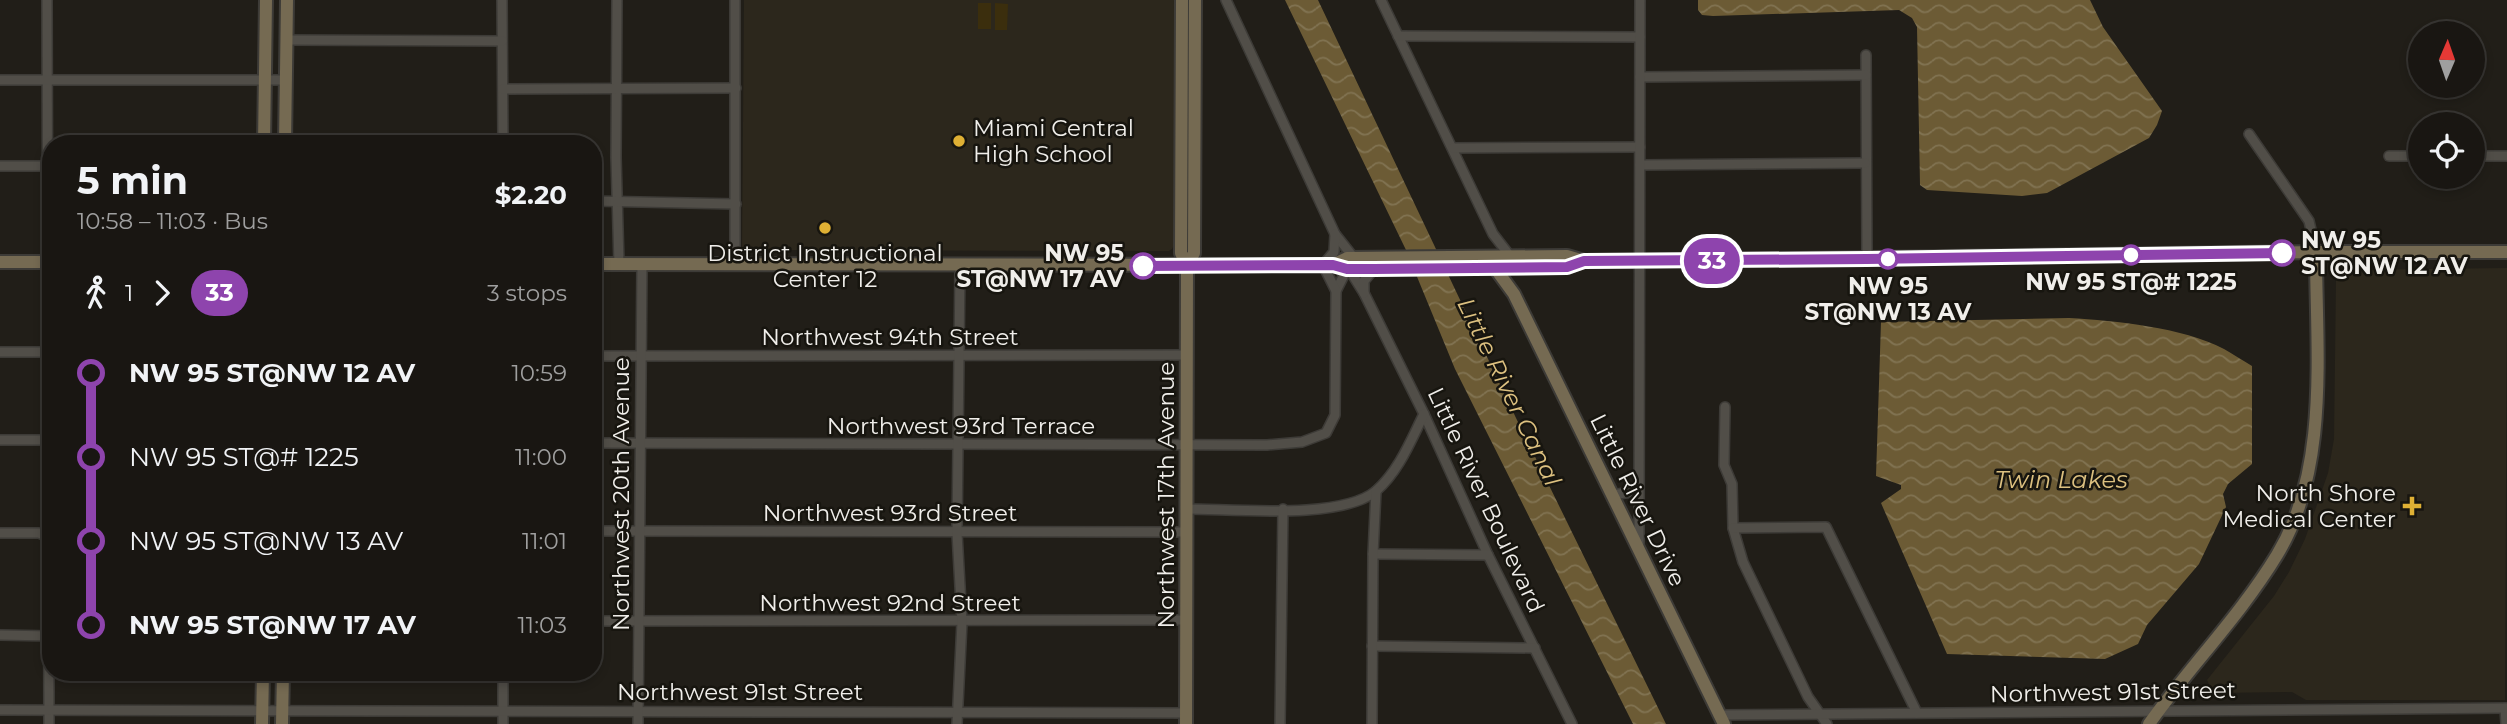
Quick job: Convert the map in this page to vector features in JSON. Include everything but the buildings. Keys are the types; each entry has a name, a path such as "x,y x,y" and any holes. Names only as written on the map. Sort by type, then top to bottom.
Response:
{"main road":[{"path":"264,135 266,0"},
{"path":"285,135 287,0"},
{"name":"Northwest 17th Avenue","path":"1188,266 1181,253 1181,116 1182,58 1189,1"},
{"name":"Northwest 17th Avenue","path":"1186,719 1188,266 1195,253 1194,89 1189,1"},
{"path":"1182,58 1189,62 1194,89"},
{"path":"1181,116 1194,109"},
{"path":"2149,724 2246,602 2279,552 2296,516 2309,470 2315,427 2315,252"},
{"path":"1447,263 1486,257 1567,256 1584,261 1640,261 2507,252"},
{"path":"602,264 1328,265 1347,258 1350,266"},
{"path":"1350,266 1447,263 1495,268 1567,267 1584,261"},
{"path":"0,262 42,262"},
{"path":"1350,266 1374,269 1408,263"},
{"path":"1514,294 1514,278 1519,267"},
{"name":"Little River Drive","path":"1495,268 1514,294 1721,719"},
{"path":"262,717 263,681"},
{"path":"282,717 283,681"}],"street":[{"path":"47,0 48,135"},
{"path":"502,0 503,135"},
{"path":"617,0 619,264"},
{"path":"735,0 735,264"},
{"name":"Little River Boulevard","path":"1226,0 1350,266 1424,414 1488,555 1572,724"},
{"path":"1381,0 1493,234 1510,257"},
{"path":"1639,549 1640,0"},
{"path":"1398,36 1640,37"},
{"path":"288,40 502,41"},
{"path":"1866,55 1867,259"},
{"path":"1640,77 1866,75"},
{"path":"0,80 287,80"},
{"path":"503,89 736,88"},
{"path":"2249,134 2309,221 2315,252"},
{"path":"1453,148 1640,147"},
{"path":"2389,156 2408,156"},
{"path":"2485,156 2507,156"},
{"path":"1640,165 1865,163"},
{"path":"0,166 42,166"},
{"path":"602,201 736,204"},
{"path":"1335,234 1334,252 1328,265 1336,291"},
{"path":"1486,257 1493,234"},
{"name":"Northwest 20th Avenue","path":"638,724 642,264"},
{"path":"957,724 962,622 957,533 960,265"},
{"path":"1336,291 1350,266"},
{"path":"1364,293 1367,276 1374,269"},
{"name":"Northwest 93rd Terrace","path":"602,443 1187,446 1290,443 1315,438 1326,433 1332,424 1336,404 1336,291"},
{"path":"0,352 42,352"},
{"name":"Northwest 94th Street","path":"602,356 1187,355"},
{"path":"1725,407 1724,465 1732,484 1733,528 1743,562 1808,697 1827,724"},
{"path":"1186,509 1316,509 1350,504 1376,491 1402,459 1424,414"},
{"path":"0,440 42,440"},
{"path":"1372,724 1376,491"},
{"path":"1612,495 1638,491"},
{"path":"1280,724 1283,509"},
{"path":"1733,528 1826,527 1917,713"},
{"name":"Northwest 93rd Street","path":"602,531 1186,532"},
{"path":"0,533 42,535"},
{"path":"1373,554 1488,555"},
{"name":"Northwest 92nd Street","path":"602,621 1186,620"},
{"path":"0,635 42,636"},
{"path":"1372,646 1535,648"},
{"path":"50,681 50,724"},
{"path":"503,681 503,724"},
{"path":"2506,708 2506,724"},
{"name":"Northwest 91st Street","path":"1721,719 1820,714 2506,708"},
{"name":"Northwest 91st Street","path":"0,710 262,717 638,710 957,712 1186,719"},
{"path":"1996,713 1996,724"}],"shaded area":[{"name":"Miami Central High School","path":"744,0 1174,0 1172,249 742,250"},
{"path":"978,3 991,3 991,29 978,29"},
{"path":"995,3 1008,4 1007,30 995,30"},
{"name":"North Shore Medical Center","path":"2507,268 2505,700 2306,700 2292,692 2213,693 2207,680 2274,596 2289,572 2305,539 2328,473 2334,439 2336,279 2343,270"}],"water":[{"path":"1285,0 1318,0 1516,418 1666,724 1633,724 1455,369 1406,250"},
{"path":"1698,0 2090,0 2103,27 2162,111 2149,138 2047,193 2022,196 1927,190 1920,185 1917,27 1912,18 1899,10 1713,16 1702,15 1698,10"},
{"name":"Twin Lakes","path":"2069,318 2128,323 2189,335 2224,349 2252,366 2252,464 2228,484 2223,494 2226,507 2199,564 2147,625 2138,644 2105,659 1947,654 1881,503 1901,489 1901,485 1876,476 1881,322"}],"bus line":[{"name":"33","path":"1143,266 1333,265 1347,269 1567,267 1584,261 2282,253"}],"place":[{"name":"Miami Central High School","path":"959,141"},
{"name":"District Instructional Center 12","path":"825,228"},
{"name":"NW 95 ST@NW 12 AV","path":"2282,253"},
{"name":"NW 95 ST@# 1225","path":"2131,255"},
{"name":"NW 95 ST@NW 13 AV","path":"1888,259"},
{"name":"NW 95 ST@NW 17 AV","path":"1143,266"},
{"name":"North Shore Medical Center","path":"2412,506"}],"water label":[{"name":"Little River Canal","path":"1509,392"}]}
